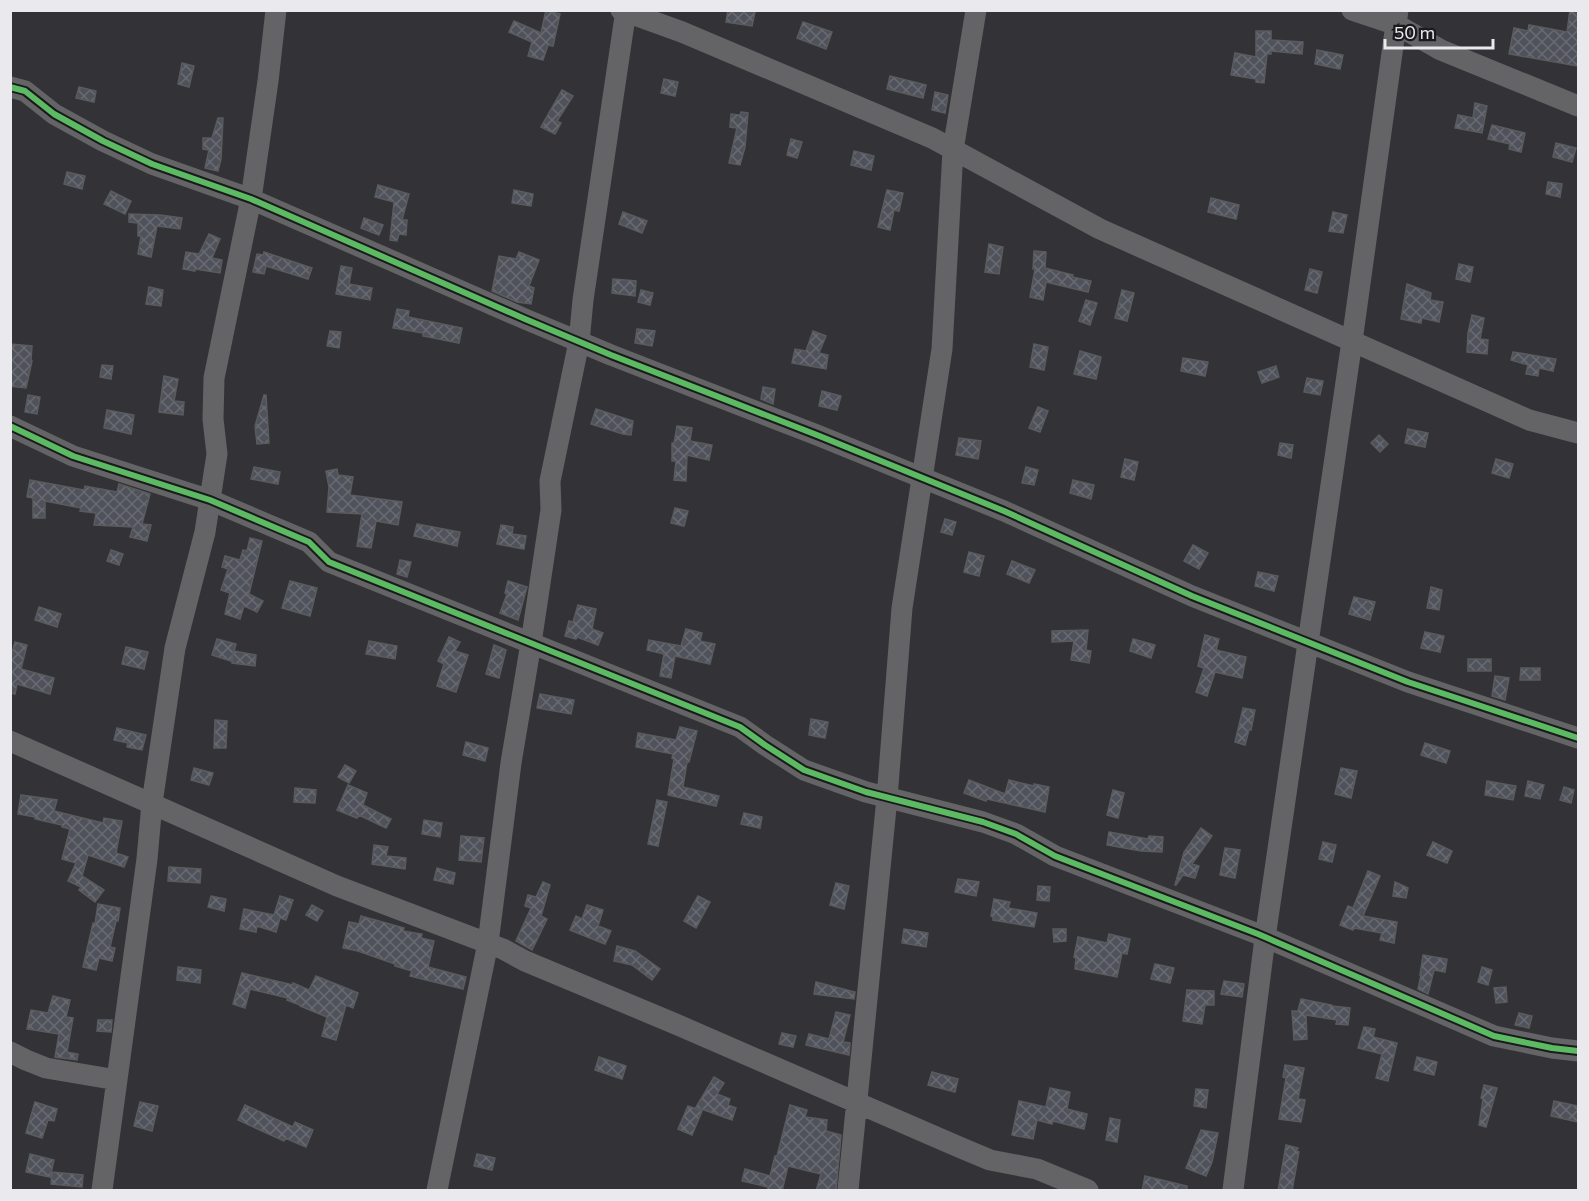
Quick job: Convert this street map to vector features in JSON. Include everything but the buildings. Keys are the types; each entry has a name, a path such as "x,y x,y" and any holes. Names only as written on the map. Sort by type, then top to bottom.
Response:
{"street":[{"path":"102,1191 147,860 152,802 175,648 205,532 217,454 213,419 214,378 251,199 276,10"},
{"path":"848,1191 887,798 902,608 942,349 953,150 976,10"},
{"path":"1352,10 1397,18 1441,50 1578,106"},
{"path":"437,1191 488,943 511,763 551,510 550,481 579,342 583,300 625,11 682,32 932,138 1100,229 1529,420 1578,433"},
{"path":"1233,1191 1265,938 1397,18"},
{"path":"10,87 25,92 54,114 152,165 251,199 579,342 922,477 1004,511 1192,596 1408,682 1578,738"},
{"path":"10,426 74,456 210,500 309,542 329,562 740,727 804,770 866,792 983,822 1016,834 1055,856 1265,938 1494,1036 1578,1051"},
{"path":"10,741 338,886 503,949 525,961 990,1160 1037,1169 1088,1191"},
{"path":"10,1052 46,1068 117,1080"}],"cycle path":[{"path":"10,87 25,91 54,114 152,164 251,199 611,355 1004,511 1192,596 1408,682 1578,738"},
{"path":"10,426 73,456 210,500 309,542 329,562 740,727 804,770 866,792 983,822 1016,834 1055,856 1258,934 1494,1036 1578,1051"}]}
